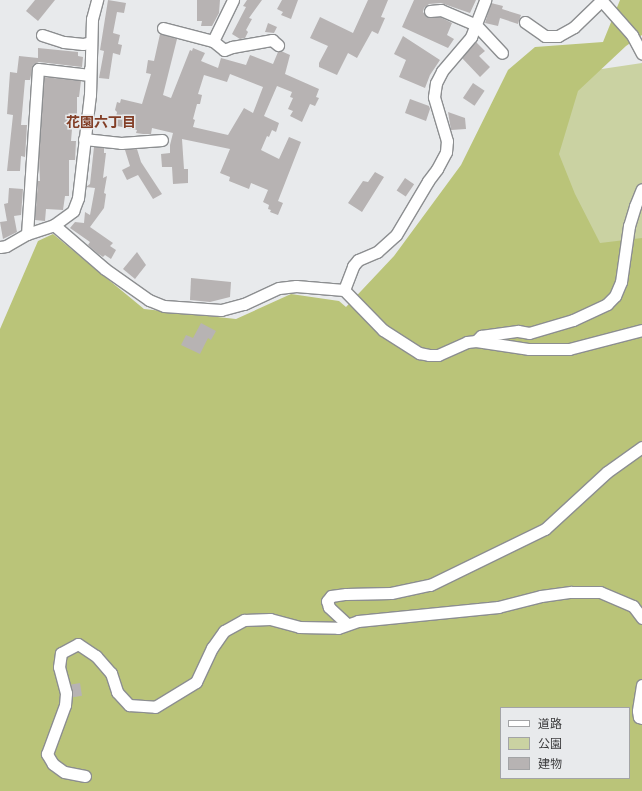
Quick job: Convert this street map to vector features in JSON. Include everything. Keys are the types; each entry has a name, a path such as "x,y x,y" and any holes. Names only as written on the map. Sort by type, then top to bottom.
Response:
{"street":[{"path":"0,247 6,246 28,234 54,225 74,211 78,198 90,95 92,19 97,0"},
{"path":"213,41 233,0"},
{"path":"344,290 353,266 358,260 377,252 396,235 446,152 447,141 434,97 436,83 442,71 471,37 485,0"},
{"path":"525,22 545,36 558,36 574,27 601,1 637,35 642,54"},
{"path":"430,11 441,10 476,25 502,53"},
{"path":"163,28 213,41 224,50 232,47 272,40 278,45"},
{"path":"42,35 64,42 83,44 91,42"},
{"path":"28,234 38,69 90,75"},
{"path":"84,139 121,143 162,140"},
{"path":"476,341 481,336 518,331 529,333 574,320 601,307 615,296 621,282 629,226 642,189"},
{"path":"54,225 105,269 148,300 164,306 221,310 244,304 279,288 296,286 344,290 383,330 419,353 429,356 438,355 467,342 476,341 529,349 569,349 642,330"},
{"path":"347,624 328,607 327,601 331,596 346,594 391,593 430,585 545,529 607,472 642,447"},
{"path":"84,776 64,772 53,764 47,754 65,705 66,692 59,667 61,653 69,647 78,644 96,656 111,673 117,692 129,705 155,706 196,682 212,648 224,631 244,620 270,618 299,627 338,628 358,621 498,607 541,596 571,592 600,592 633,606 642,618"},
{"path":"642,685 638,717 642,718"}],"green space":[{"path":"620,0 642,0 642,35 626,46 578,91 559,154 575,194 600,243 642,238 642,791 0,791 0,329 38,241 53,234 144,309 236,319 291,294 339,301 346,307 394,256 461,165 508,70 535,47 603,42"},
{"path":"642,63 642,275 556,211 557,107 575,73"}],"building":[{"path":"35,0 55,0 38,21 26,11"},
{"path":"108,0 126,3 124,13 117,12 113,33 120,35 118,44 122,45 120,55 113,53 109,79 99,78 104,51 100,50"},
{"path":"197,0 220,0 219,13 212,26 201,26 202,21 197,21"},
{"path":"247,0 262,0 249,18 252,19 246,30 248,32 245,38 240,39 232,34 246,7 243,6"},
{"path":"282,0 298,0 291,19 281,15 283,12 277,9"},
{"path":"368,0 388,0 381,17 385,18 378,34 372,31 357,58 348,53 337,75 319,67 319,63 328,46 310,38 320,17 353,33"},
{"path":"414,0 476,0 470,13 441,3 429,4 424,8 423,12 427,17 440,17 452,23 447,35 454,39 448,48 402,27"},
{"path":"491,3 503,6 502,9 521,15 518,24 500,18 498,26 485,23"},
{"path":"268,23 277,27 274,33 265,32"},
{"path":"160,34 177,39 163,95 171,98 190,50 192,51 193,48 205,53 201,61 218,68 221,58 246,65 250,55 273,64 278,52 281,51 290,55 285,74 319,89 316,97 319,98 315,106 310,104 302,122 290,116 293,111 288,109 293,98 290,97 292,92 277,86 264,116 279,123 276,132 272,130 269,137 267,136 261,150 279,159 289,137 301,142 278,201 283,203 278,215 270,212 271,210 268,209 269,205 263,202 268,190 251,183 249,189 229,181 230,177 220,173 230,149 182,139 184,169 188,169 188,183 173,184 172,167 162,167 161,154 170,153 173,133 152,128 151,134 143,134 136,133 137,130 117,126 117,122 115,122 117,112 115,110 117,102 120,103 121,99 142,104 151,74 146,73 148,60 154,61","holes":["230,74 263,87 253,113 244,108 228,135 193,127 195,120 193,119 197,104 200,104 202,95 198,94 204,75 227,82"]},
{"path":"403,36 440,60 430,75 425,88 399,77 406,60 394,54"},
{"path":"476,42 485,51 479,56 490,67 480,77 462,58"},
{"path":"38,48 78,52 78,56 83,57 82,67 39,62 33,65 30,80 25,80 21,125 27,125 25,157 21,156 20,171 7,171 13,115 7,114 10,72 17,73 19,56 38,58"},
{"path":"44,77 81,81 79,97 77,97 77,117 73,117 71,141 76,141 75,160 69,160 69,196 65,196 63,210 46,209 45,221 35,220 38,181 40,181 39,158"},
{"path":"473,83 485,91 475,106 463,98"},
{"path":"410,99 429,106 430,109 426,121 405,113"},
{"path":"448,112 465,118 466,129 451,130"},
{"path":"94,147 104,148 104,153 106,153 103,178 107,176 104,193 106,194 104,208 90,227 113,243 110,246 116,250 111,259 105,255 103,257 97,253 88,245 90,242 70,228 75,222 84,223 85,212 90,215 95,188 86,187 90,184"},
{"path":"137,149 141,162 162,194 153,199 138,175 127,180 122,170 130,166 125,150"},
{"path":"375,172 384,177 362,212 348,203 363,181 368,182"},
{"path":"405,178 414,184 406,197 397,190"},
{"path":"9,188 23,189 21,215 14,216 17,232 3,239 0,222 7,221 4,204 8,203"},
{"path":"137,252 146,265 135,279 123,269"},
{"path":"191,278 231,282 230,297 210,302 190,300"},
{"path":"201,323 216,331 211,340 208,338 200,354 181,345 186,335 193,338"},
{"path":"80,683 82,696 73,697 71,684"}],"district":[{"name":"花園六丁目","path":"101,123"}]}
